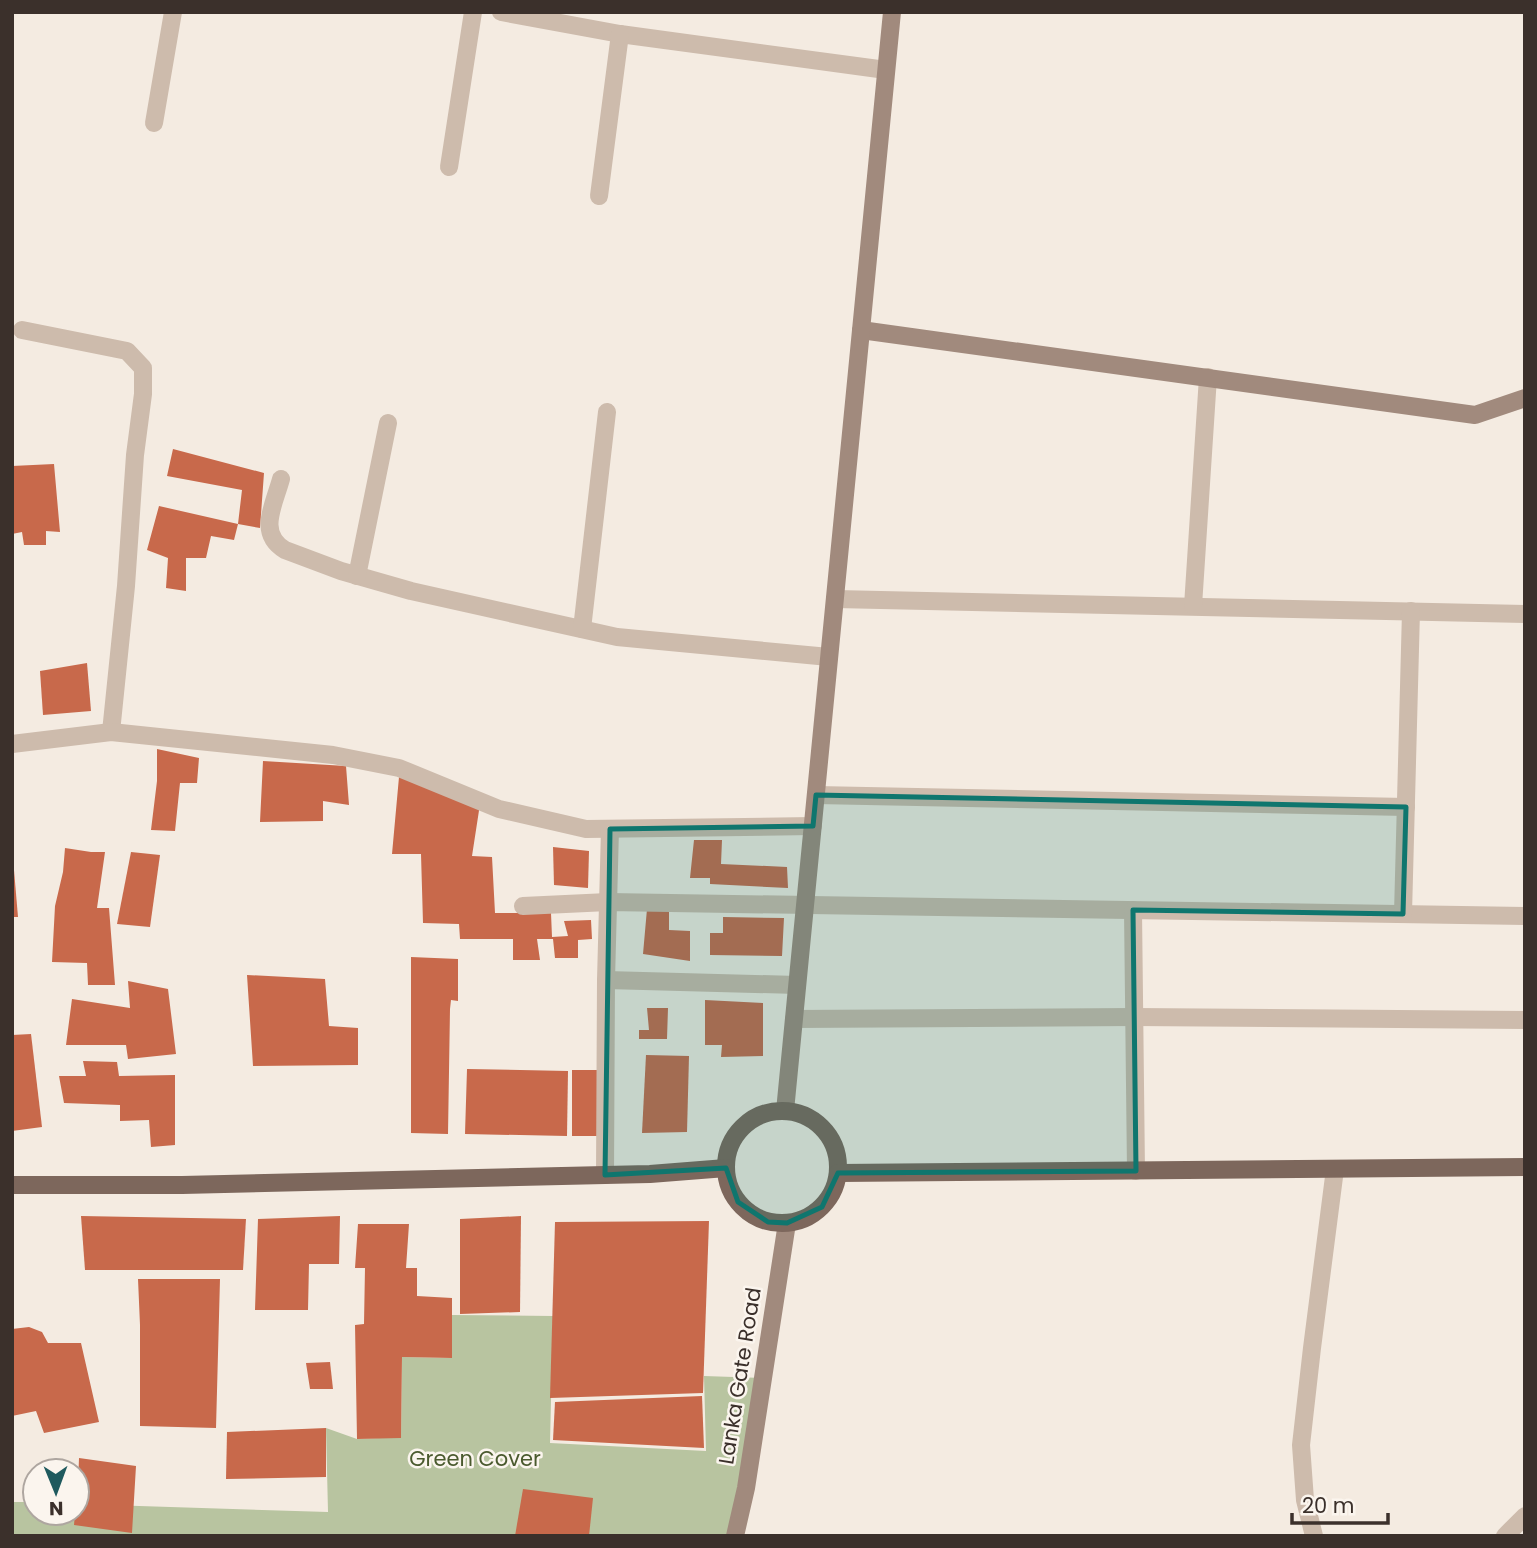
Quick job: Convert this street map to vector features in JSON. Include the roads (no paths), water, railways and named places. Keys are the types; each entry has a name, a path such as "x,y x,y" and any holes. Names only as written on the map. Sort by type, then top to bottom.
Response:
{"main road":[{"path":"785,1111 803,1115 819,1124 831,1138 838,1154 834,1191 822,1208 806,1218 787,1223 768,1222 752,1214 738,1202 729,1186 726,1168 729,1150 737,1134 751,1121 767,1113 785,1111"},
{"path":"838,1173 1525,1167"},
{"path":"12,1185 182,1185 650,1174 726,1168"}],"street":[{"path":"154,122 173,12"},
{"path":"449,167 473,12"},
{"path":"501,12 620,34 886,71"},
{"path":"785,1111 892,12"},
{"path":"599,196 620,34"},
{"path":"22,330 127,351 143,368 144,394 135,455 126,586 111,732"},
{"path":"861,330 1475,415 1525,398"},
{"path":"1193,606 1208,377"},
{"path":"582,629 607,412"},
{"path":"357,576 388,423"},
{"path":"281,479 269,524 272,540 285,551 357,576 411,591 617,637 830,657"},
{"path":"835,599 1525,614"},
{"path":"1403,914 1411,611"},
{"path":"12,744 111,732 333,755 399,768 499,809 586,829 813,826"},
{"path":"816,795 1406,807"},
{"path":"605,1175 610,829"},
{"path":"523,906 608,902 1525,916"},
{"path":"1133,910 1136,1171"},
{"path":"606,980 797,985"},
{"path":"794,1019 1134,1017 1525,1020"},
{"path":"1314,1536 1305,1500 1301,1445 1335,1169"},
{"name":"Lanka Gate Road","path":"735,1536 746,1489 787,1223"},
{"path":"1505,1536 1525,1516"}],"park label":[{"name":"Green Cover","path":"475,1459"}]}
